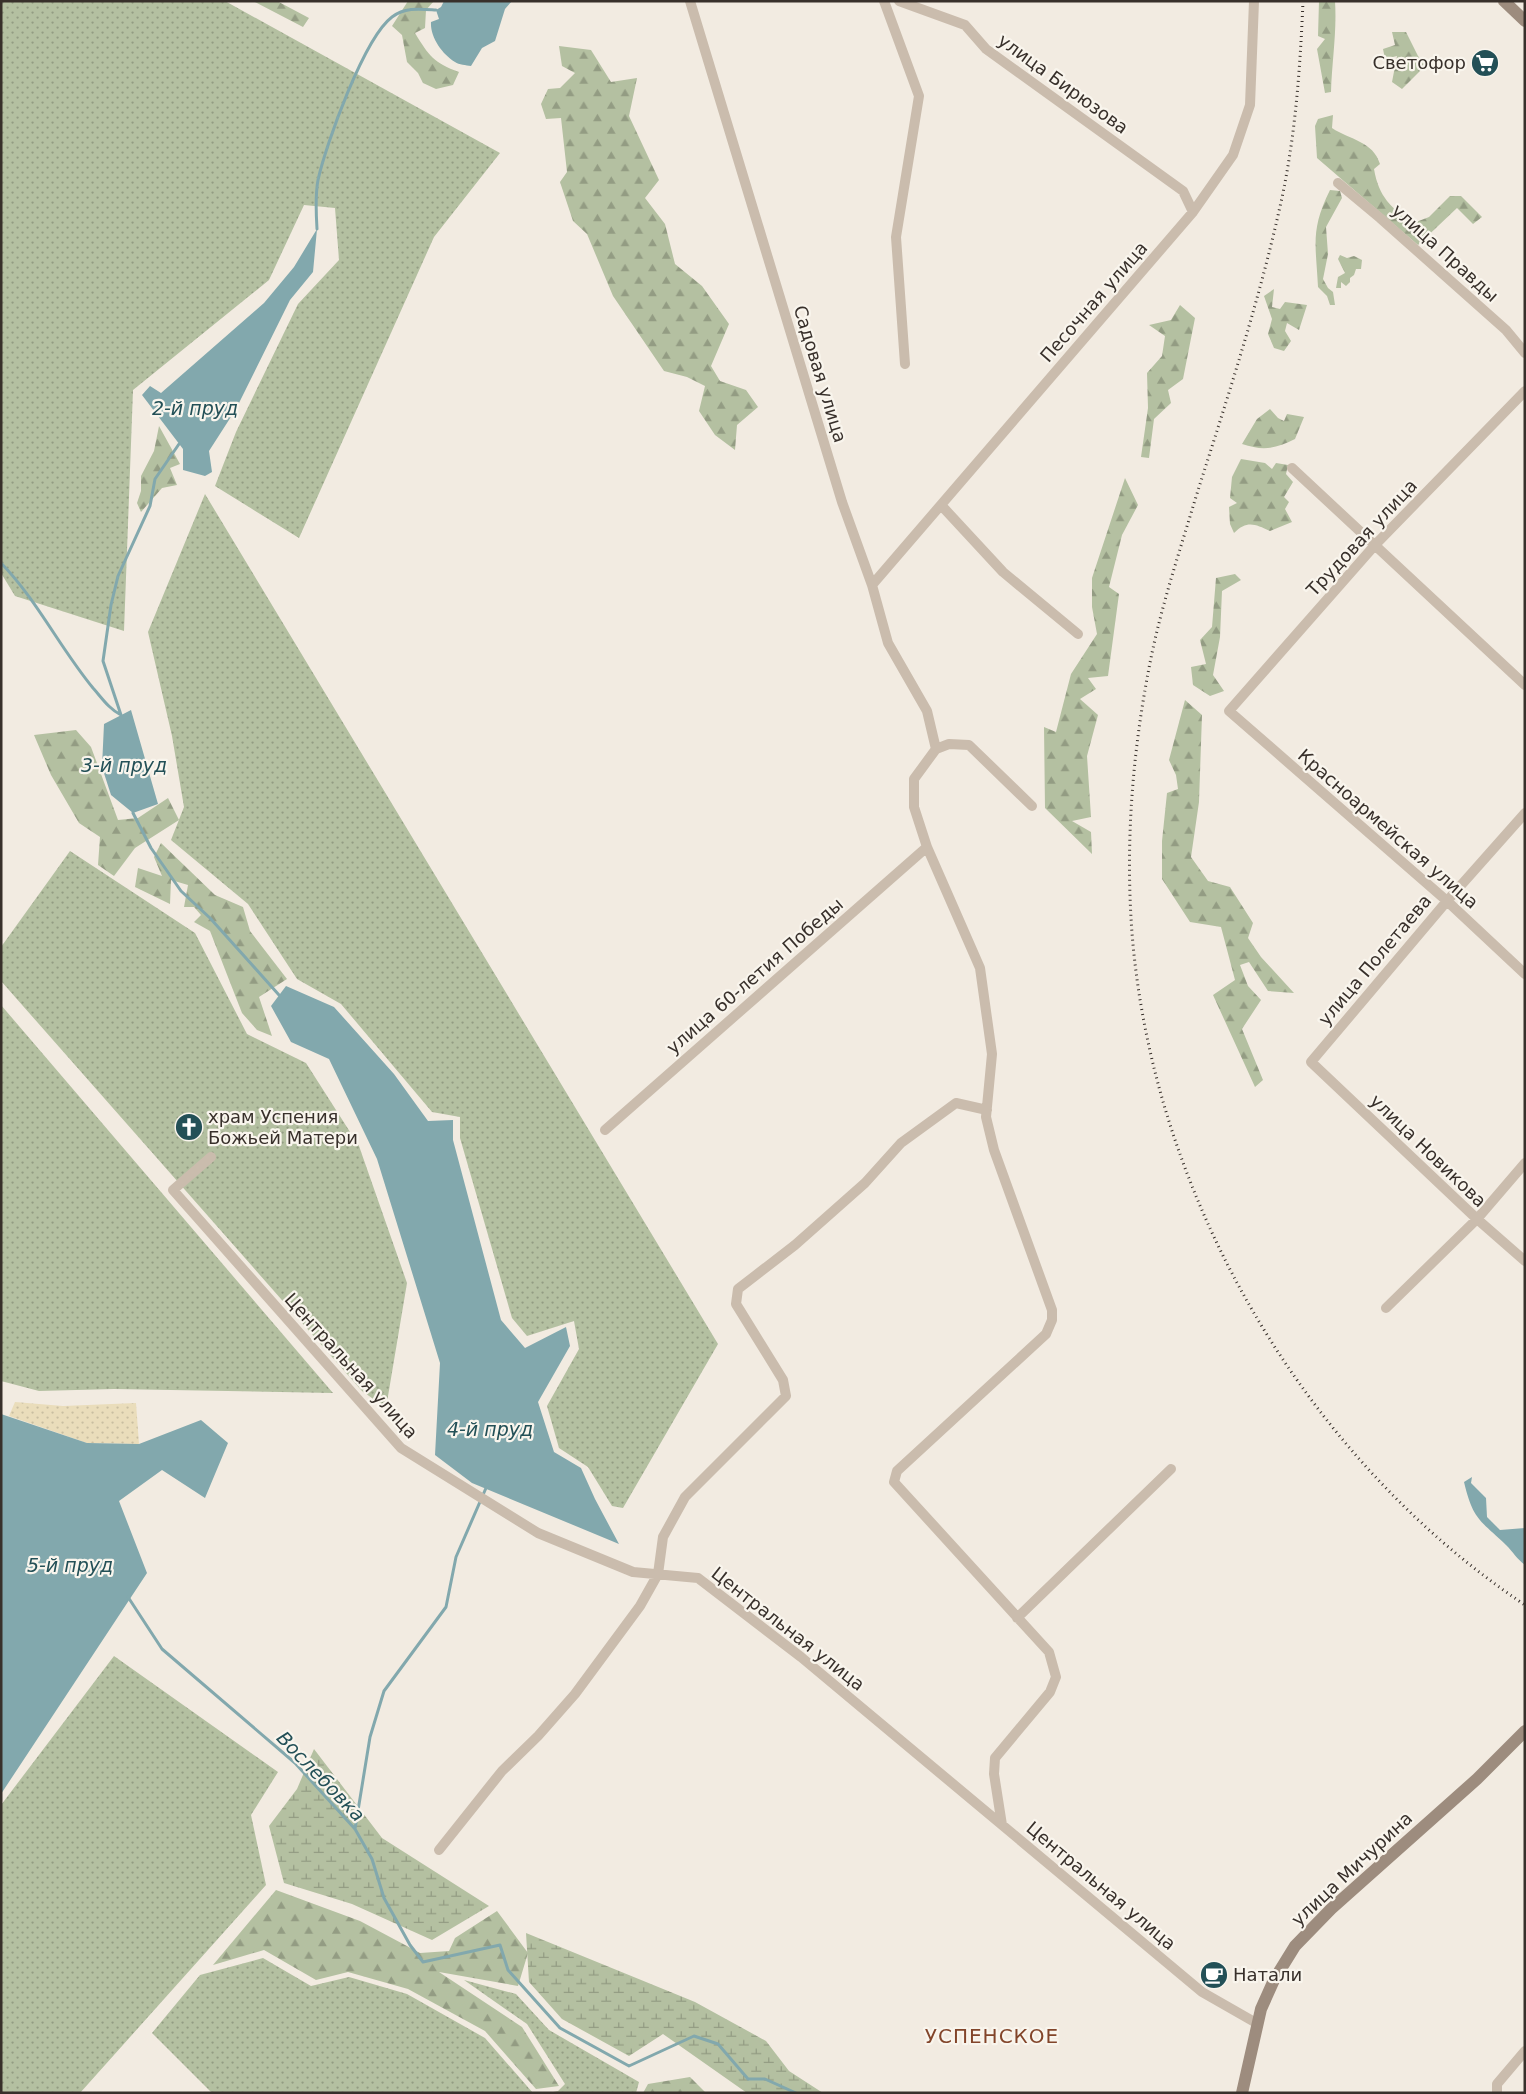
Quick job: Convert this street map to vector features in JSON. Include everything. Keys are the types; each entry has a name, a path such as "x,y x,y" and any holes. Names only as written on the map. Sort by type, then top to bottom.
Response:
{"main road":[{"path":"1504,1 1525,21"},
{"name":"улица Мичурина","path":"1242,2093 1258,2024 1274,1980 1295,1946 1331,1909 1477,1779 1525,1731"}],"street":[{"name":"Садовая улица","path":"690,1 842,502 872,585 888,643 927,711 936,749"},
{"path":"884,1 920,96 896,237 905,364"},
{"name":"улица Бирюзова","path":"899,1 964,25 986,49 1183,191 1193,212"},
{"name":"Песочная улица","path":"872,585 1193,212 1233,156 1250,105 1254,1"},
{"name":"улица Правды","path":"1338,183 1506,330 1525,353"},
{"name":"Трудовая улица","path":"1229,711 1375,545 1525,391"},
{"path":"1292,468 1525,685"},
{"path":"941,505 1004,572 1078,634"},
{"name":"Красноармейская улица","path":"1229,711 1447,901 1525,974"},
{"path":"1002,1825 994,1774 995,1758 1050,1692 1056,1677 1048,1652 894,1482 897,1471 1046,1334 1052,1320 1052,1310 994,1150 986,1117 992,1054 980,968 926,847 914,807 914,779 936,749 949,744 969,745 1032,806"},
{"name":"улица Полетаева","path":"1311,1062 1447,901 1525,813"},
{"name":"улица 60-летия Победы","path":"605,1130 926,847"},
{"name":"улица Новикова","path":"1311,1062 1477,1219 1525,1261"},
{"path":"438,1850 502,1771 538,1736 575,1694 640,1606 658,1574 663,1537 685,1497 786,1396 783,1380 736,1304 738,1289 796,1245 865,1184 901,1143 941,1113 956,1103 987,1110"},
{"name":"Центральная улица","path":"211,1157 173,1190 401,1448 538,1533 633,1572 698,1578 801,1657 1202,1992 1258,2024"},
{"path":"1386,1308 1477,1219 1525,1163"},
{"path":"1017,1618 1171,1469"},
{"path":"1498,2093 1497,2084 1525,2051"}],"green space":[{"path":"1,1 225,1 500,153 434,237 299,538 215,486 236,432 298,304 339,260 335,208 304,205 269,280 133,390 124,631 15,596 1,573"},
{"path":"253,1 277,1 309,18 303,27"},
{"path":"408,1 434,1 426,10 425,28 415,33 433,58 459,72 453,85 436,89 423,83 418,73 407,62 402,35 392,26"},
{"path":"1319,1 1335,1 1331,92 1325,93 1317,49 1325,39 1318,36"},
{"path":"1392,32 1406,32 1418,56 1426,65 1402,89 1392,82 1397,56 1385,59 1383,49 1395,45"},
{"path":"559,46 591,50 611,82 637,78 629,116 659,180 645,198 665,224 675,264 702,286 729,324 711,366 720,381 746,390 758,407 737,425 735,450 715,435 699,411 705,386 687,377 664,371 613,296 587,234 573,221 560,182 567,172 561,118 546,119 541,104 548,89 560,88 575,73 562,66"},
{"path":"1333,115 1332,128 1360,142 1377,156 1380,164 1374,169 1379,187 1387,201 1411,224 1429,217 1450,196 1461,196 1482,217 1473,224 1457,208 1418,245 1317,158 1315,126 1318,119"},
{"path":"1330,190 1340,191 1342,198 1326,227 1328,254 1323,279 1328,288 1333,292 1335,305 1330,305 1327,296 1318,287 1316,248 1319,216"},
{"path":"1340,255 1347,258 1354,256 1362,260 1361,269 1356,269 1346,286 1341,282 1341,288 1336,288 1338,277 1345,273 1338,259"},
{"path":"1274,289 1272,307 1280,309 1285,302 1307,305 1299,330 1287,323 1285,331 1291,341 1284,351 1274,348 1268,334 1272,319 1264,296"},
{"path":"1180,305 1195,318 1183,379 1168,390 1171,403 1154,419 1149,458 1141,457 1148,408 1147,373 1162,356 1165,336 1149,325 1171,320"},
{"path":"1270,409 1278,418 1284,421 1287,414 1304,417 1295,439 1269,448 1256,448 1242,444 1257,419"},
{"path":"159,426 180,464 170,468 177,485 162,488 141,512 137,503 141,491 141,476 154,451"},
{"path":"1241,459 1265,463 1272,469 1276,463 1288,465 1286,474 1293,482 1284,497 1289,502 1285,509 1292,522 1270,531 1251,524 1243,526 1234,533 1230,524 1229,507 1237,503 1230,498 1232,477"},
{"path":"1125,478 1138,505 1122,535 1109,587 1119,594 1108,676 1088,678 1096,689 1080,699 1098,715 1087,756 1091,817 1072,821 1091,832 1092,854 1045,808 1044,727 1056,732 1071,674 1097,634 1092,607 1092,578"},
{"path":"205,494 718,1344 623,1508 612,1506 588,1467 559,1448 547,1406 579,1349 574,1321 527,1336 512,1318 460,1138 460,1117 432,1112 341,1004 297,979 248,904 171,840 184,807 172,736 148,632"},
{"path":"1235,574 1241,580 1222,591 1220,637 1213,675 1224,691 1210,696 1193,685 1191,667 1206,664 1200,640 1212,627 1216,578"},
{"path":"1185,700 1202,715 1199,802 1191,857 1208,881 1230,887 1253,923 1248,938 1261,957 1294,993 1268,991 1249,962 1240,965 1248,986 1261,1000 1242,1029 1263,1080 1255,1087 1213,995 1235,980 1221,927 1190,922 1162,879 1162,841 1167,793 1178,789 1176,775 1169,760"},
{"path":"76,730 91,747 118,820 138,818 168,798 179,820 135,848 114,876 98,865 100,837 79,823 51,775 34,735"},
{"path":"161,843 215,895 243,907 250,931 287,979 259,997 272,1036 257,1030 242,1013 210,931 194,922 201,915 194,907 184,907 188,885 171,880 170,904 135,887 138,868 162,876 154,857"},
{"path":"70,851 195,933 247,1034 306,1063 359,1146 407,1283 386,1408 362,1391 1,981 1,947"},
{"path":"1,1005 333,1393 114,1389 39,1391 1,1381"},
{"path":"114,1656 278,1772 251,1815 266,1885 80,2093 1,2093 1,1805"},
{"path":"314,1749 382,1838 489,1906 432,1940 352,1904 284,1883 269,1826 297,1789"},
{"path":"276,1890 360,1921 420,1953 449,1951 455,1938 497,1911 528,1953 518,1986 439,1972 522,2027 559,2086 536,2089 485,2031 408,1989 348,1972 316,1980 264,1950 213,1965"},
{"path":"526,1933 695,2002 766,2041 789,2071 823,2093 747,2093 663,2034 629,2056 562,2019 529,1982"},
{"path":"263,1958 311,1986 349,1977 407,1994 485,2038 533,2093 212,2093 152,2033 200,1975"},
{"path":"464,1980 516,1994 549,2030 639,2082 636,2093 549,2093 558,2091 565,2084 527,2024"},
{"path":"690,2077 706,2093 643,2093 648,2084"}],"sand":[{"path":"15,1402 63,1406 136,1403 139,1444 87,1443 9,1416"}],"water":[{"path":"444,1 512,1 505,9 495,41 482,48 471,66 458,64 450,59 441,50 432,33 431,22 439,19 436,10 441,7"},
{"name":"2-й пруд","path":"317,229 313,272 290,300 236,409 209,451 212,472 205,476 183,470 183,449 142,395 150,386 161,393 264,303 294,267"},
{"name":"3-й пруд","path":"131,710 158,804 133,813 111,795 102,767 104,724"},
{"name":"4-й пруд","path":"286,986 334,1007 394,1074 428,1121 453,1120 453,1140 501,1320 525,1348 566,1327 570,1346 538,1402 554,1452 581,1468 619,1544 472,1483 435,1455 440,1363 377,1159 329,1059 291,1042 271,1006"},
{"name":"5-й пруд","path":"1,1414 87,1443 139,1444 201,1420 228,1443 205,1498 162,1470 119,1501 147,1573 1,1794"},
{"path":"1472,1477 1471,1483 1486,1498 1487,1517 1500,1530 1525,1528 1525,1565 1474,1512 1464,1482"}],"waterway":[{"path":"317,229 316,192 322,164 358,68 381,29 392,17 413,9 436,10"},
{"path":"121,715 103,661 111,605 118,576 150,506 155,479 179,444"},
{"path":"1,563 37,608 81,673 109,706 121,715"},
{"path":"133,813 151,848 181,891 210,918 279,995"},
{"path":"355,1829 370,1737 384,1691 446,1607 456,1557 486,1488"},
{"name":"Вослебовка","path":"128,1597 162,1649 295,1763 355,1829 372,1859 384,1898 410,1945 423,1962 500,1945 508,1970 560,2028 629,2066 694,2036 718,2044 748,2079 765,2079 796,2093"}],"railway":[{"path":"1303,1 1296,107 1285,185 1251,320 1166,595 1145,688 1135,757 1130,827 1132,933 1146,1032 1171,1129 1208,1223 1254,1313 1310,1397 1374,1475 1446,1545 1525,1605"}],"place":[{"name":"Светофор","path":"1485,63"},
{"name":"храм Успения Божьей Матери","path":"189,1127"},
{"name":"Натали","path":"1214,1975"}],"district":[{"name":"УСПЕНСКОЕ","path":"992,2036"}]}
